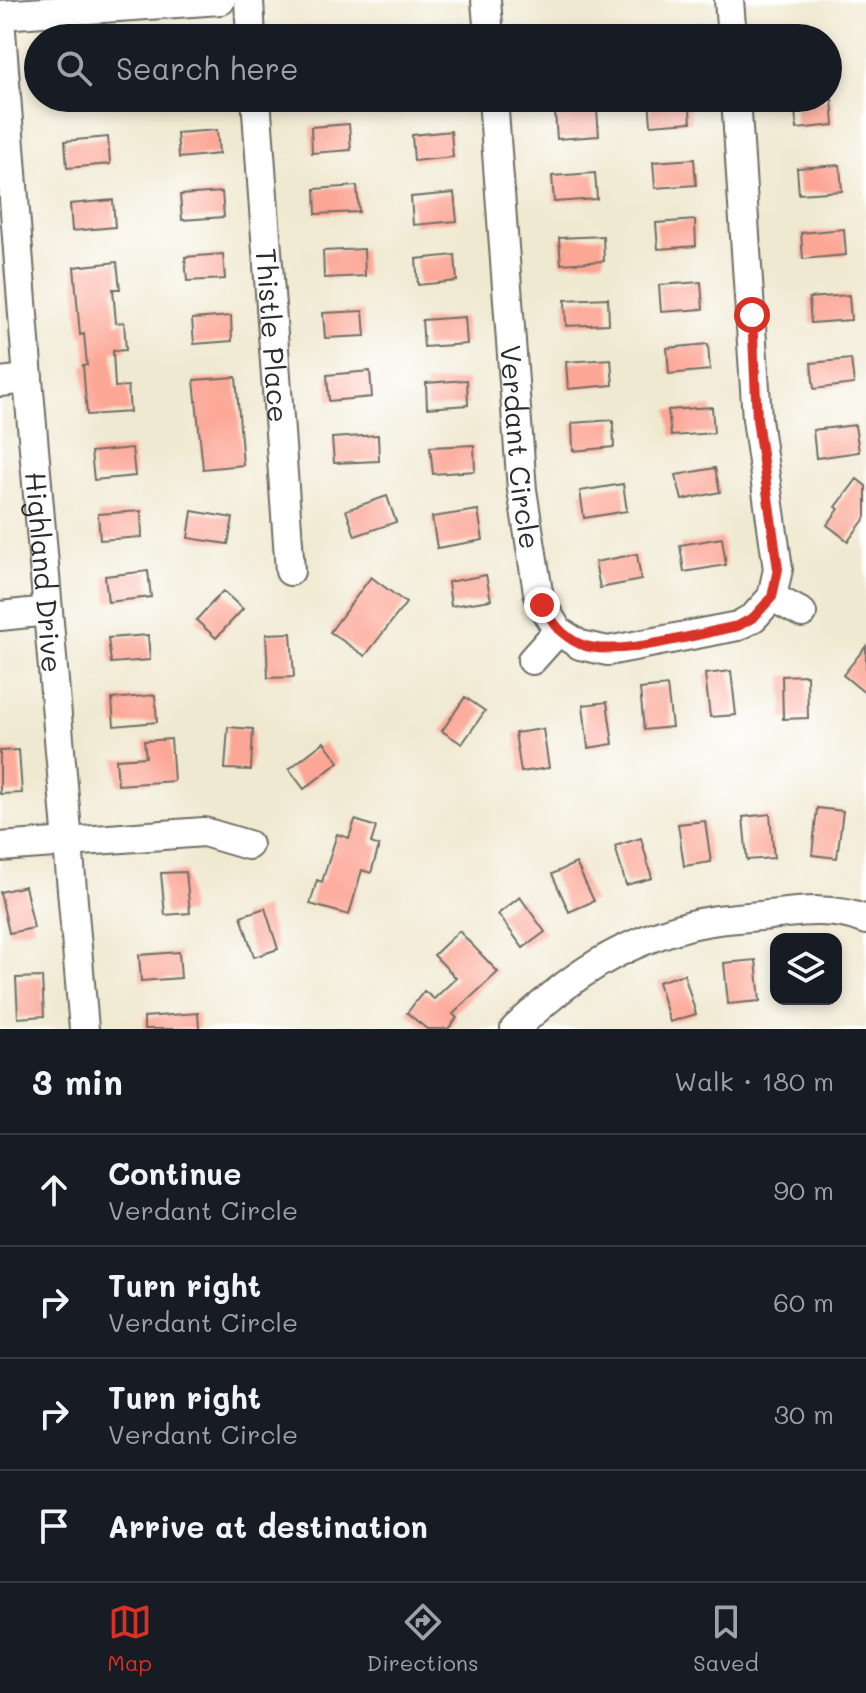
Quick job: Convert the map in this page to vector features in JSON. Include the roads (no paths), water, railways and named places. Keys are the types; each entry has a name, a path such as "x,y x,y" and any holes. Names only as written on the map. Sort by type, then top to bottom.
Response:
{"street":[{"path":"0,16 221,0"},
{"path":"249,0 250,24"},
{"path":"486,0 488,24"},
{"path":"729,0 731,24"},
{"name":"Highland Drive","path":"0,16 14,380 48,611 84,1029"},
{"name":"Thistle Place","path":"257,112 290,571"},
{"name":"Verdant Circle","path":"494,112 522,490 538,592 558,631"},
{"path":"532,660 558,631 580,645 608,651 738,626 754,617 772,597 778,569 757,419 737,112"},
{"path":"772,597 802,613"},
{"path":"0,616 48,611"},
{"path":"0,847 204,832 248,845"},
{"path":"515,1029 553,992 592,966 634,944 693,924 819,910 866,920"}]}
